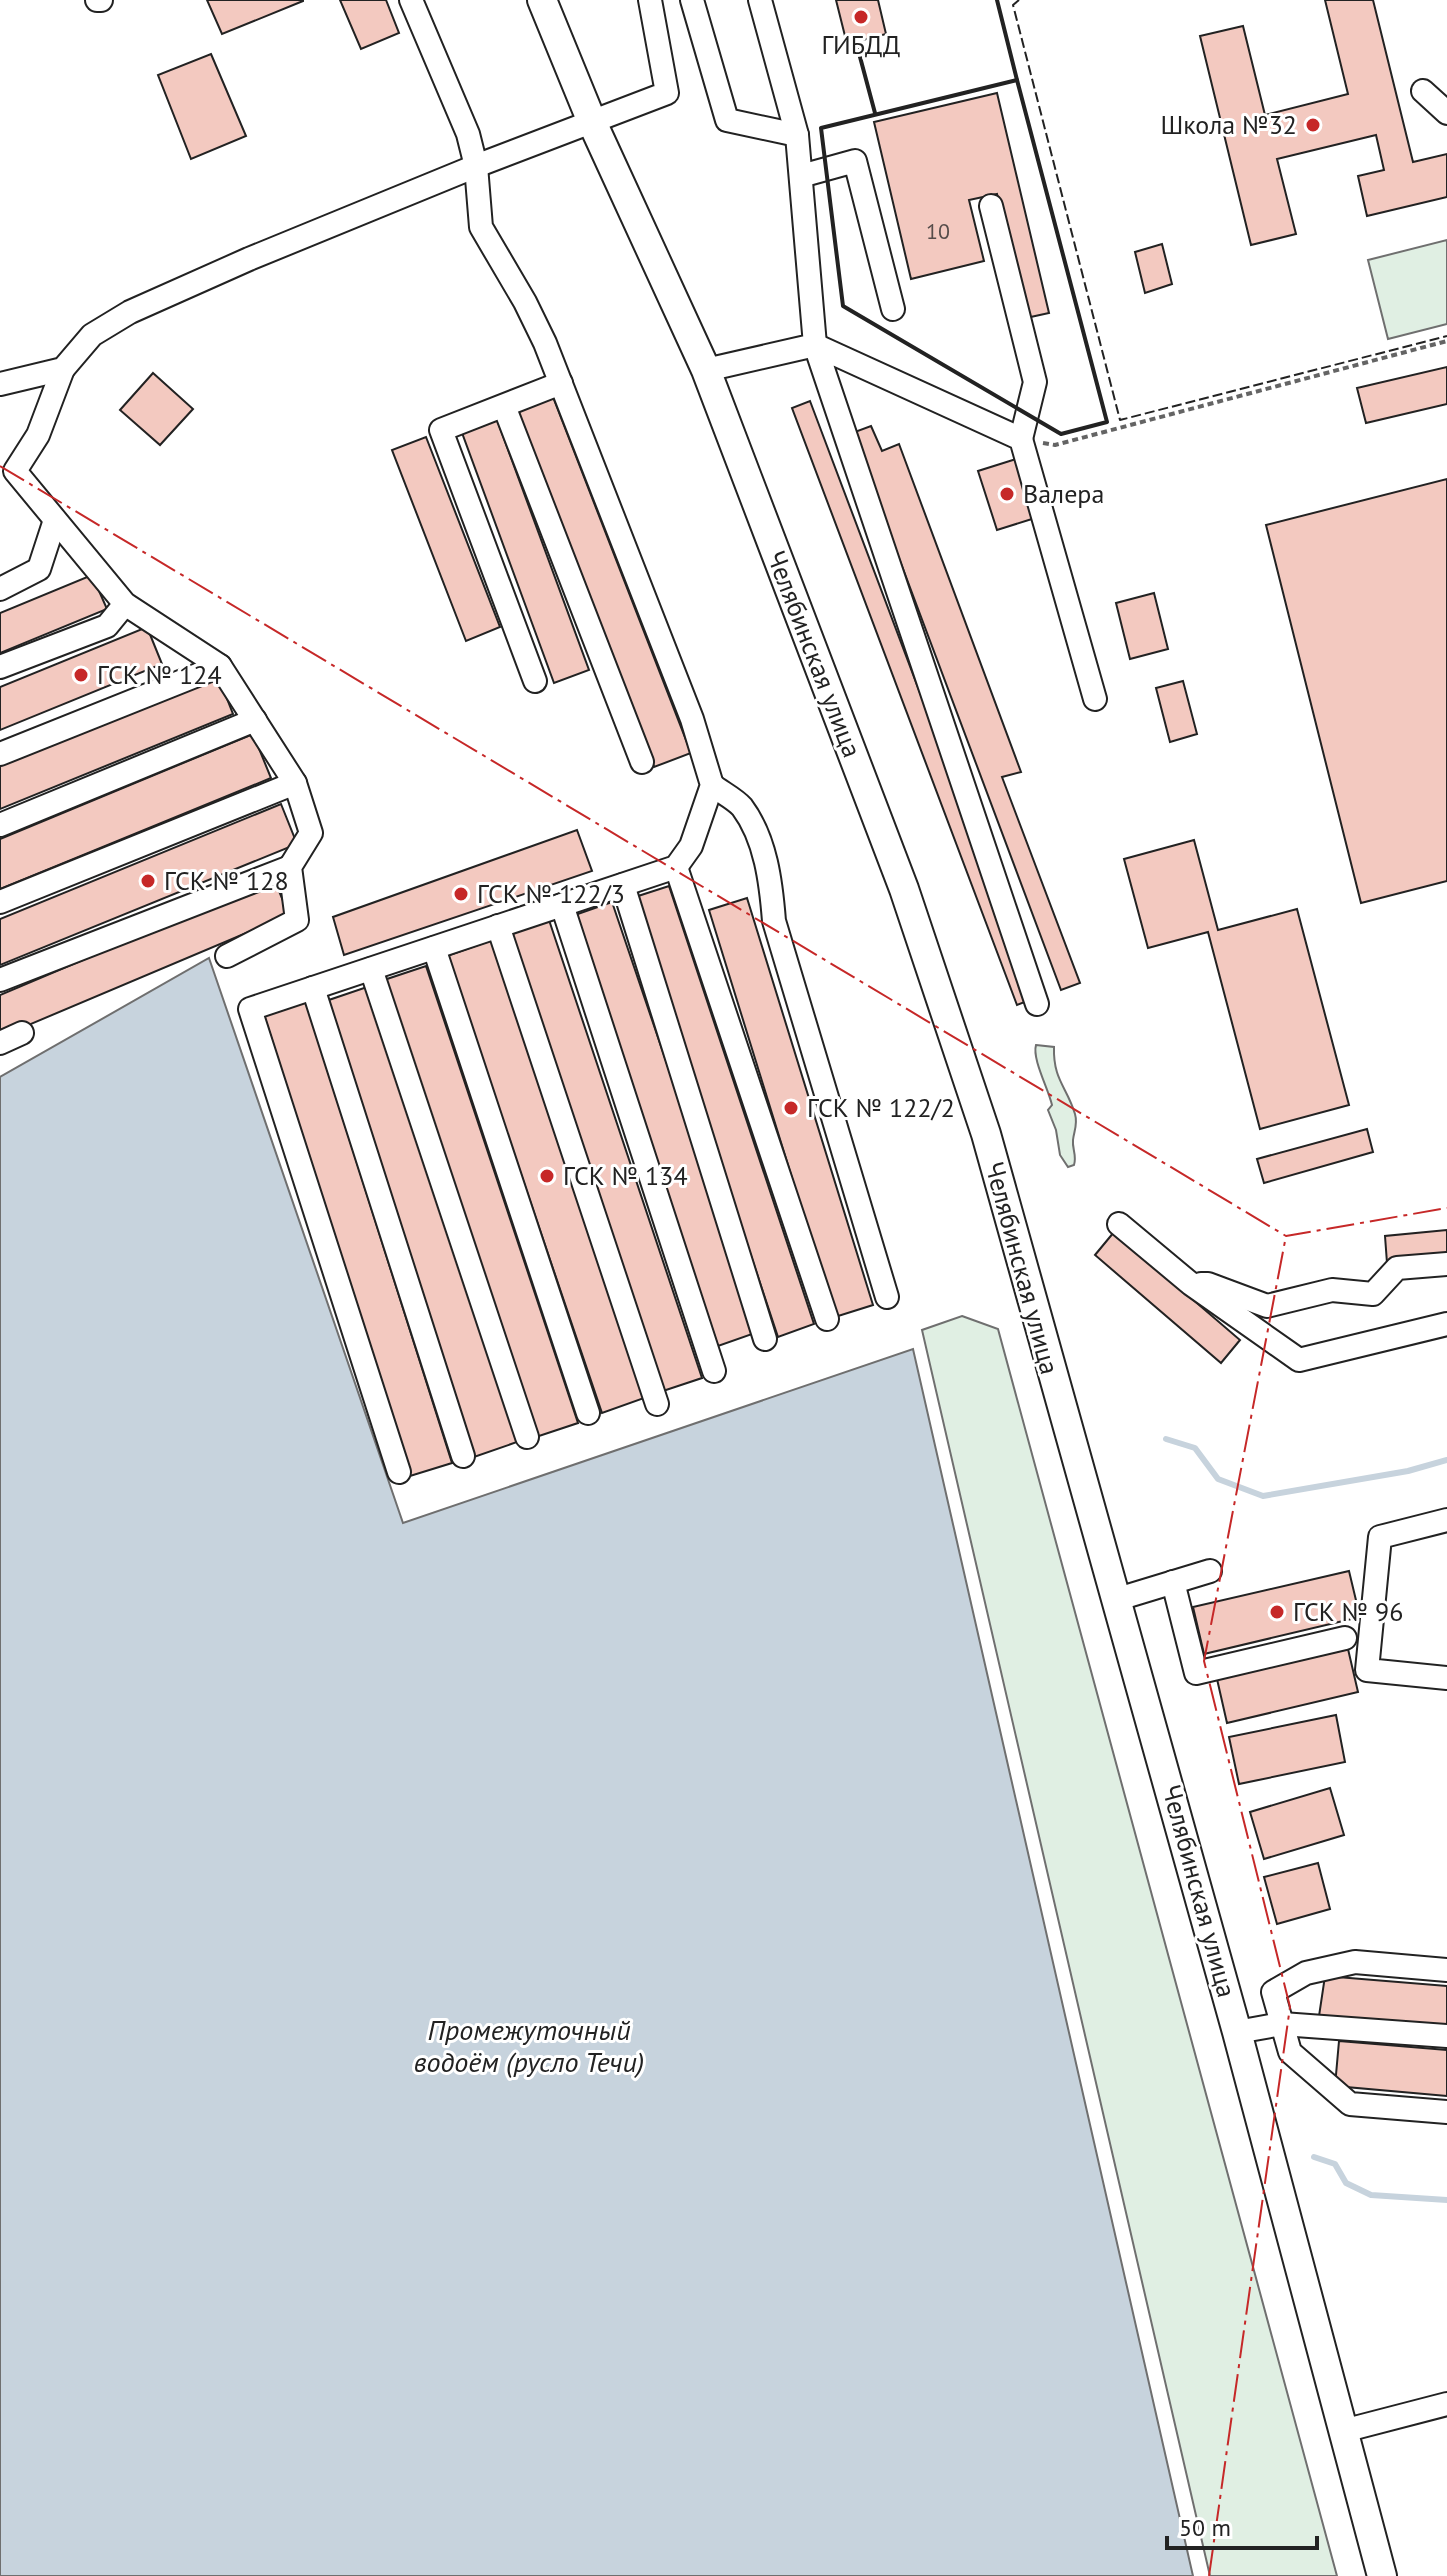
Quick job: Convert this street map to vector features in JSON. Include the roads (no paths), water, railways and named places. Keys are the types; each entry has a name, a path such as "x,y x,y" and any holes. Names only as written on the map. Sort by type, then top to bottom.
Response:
{"main road":[{"name":"Челябинская улица","path":"542,0 592,122 706,370 904,889 976,1105 1118,1599 1382,2576"}],"lane":[{"path":"399,1472 250,1009 676,867 691,846 712,785 692,719 561,383 525,302 481,227 476,166 468,134 411,0"},
{"path":"0,980 290,867 311,833 295,783 220,666 125,604 55,520 8,477 38,435 63,369 92,335 130,312 249,259 476,166 667,93 650,0"},
{"path":"692,0 727,120 797,135"},
{"path":"760,0 797,135 815,345 1037,1004"},
{"path":"1423,91 1447,113"},
{"path":"801,176 855,161 893,309"},
{"path":"991,206 1035,382 1021,439 1095,699"},
{"path":"706,370 815,345 1021,439"},
{"path":"0,384 63,369"},
{"path":"535,681 441,430 561,383"},
{"path":"504,406 642,762"},
{"path":"0,589 39,569 55,520"},
{"path":"0,667 107,626 125,604"},
{"path":"0,754 220,666"},
{"path":"0,825 255,720"},
{"path":"0,902 295,783"},
{"path":"712,785 741,806 770,875 774,921 887,1297"},
{"path":"227,956 297,920 290,867"},
{"path":"676,867 827,1319"},
{"path":"623,885 765,1339"},
{"path":"562,905 714,1371"},
{"path":"498,926 657,1404"},
{"path":"434,948 588,1413"},
{"path":"371,969 527,1437"},
{"path":"313,988 463,1456"},
{"path":"0,1043 22,1033"},
{"path":"1119,1224 1191,1284 1299,1360 1447,1324"},
{"path":"1191,1284 1208,1284 1267,1306 1332,1290 1373,1294 1397,1268 1447,1264"},
{"path":"1447,1520 1380,1537 1367,1670 1447,1678"},
{"path":"1118,1599 1210,1571"},
{"path":"1173,1582 1196,1673 1345,1638"},
{"path":"1447,1970 1355,1962 1306,1973 1273,1992 1290,2052 1350,2104 1447,2112"},
{"path":"1237,2032 1282,2024 1447,2036"},
{"path":"1343,2431 1447,2404"}],"water":[{"name":"Промежуточный водоём (русло Течи)","path":"209,958 403,1523 913,1349 1193,2576 0,2576 0,1077"}],"waterway":[{"path":"1166,1439 1195,1448 1218,1479 1263,1496 1408,1471 1447,1460"},
{"path":"1314,2157 1335,2164 1346,2183 1371,2195 1447,2200"}],"place":[{"name":"ГИБДД","path":"861,17"},
{"name":"Школа №32","path":"1313,125"},
{"name":"Валера","path":"1007,494"},
{"name":"ГСК № 124","path":"81,675"},
{"name":"ГСК № 128","path":"148,881"},
{"name":"ГСК № 122/3","path":"461,894"},
{"name":"ГСК № 122/2","path":"791,1108"},
{"name":"ГСК № 134","path":"547,1176"},
{"name":"ГСК № 96","path":"1277,1612"}]}
